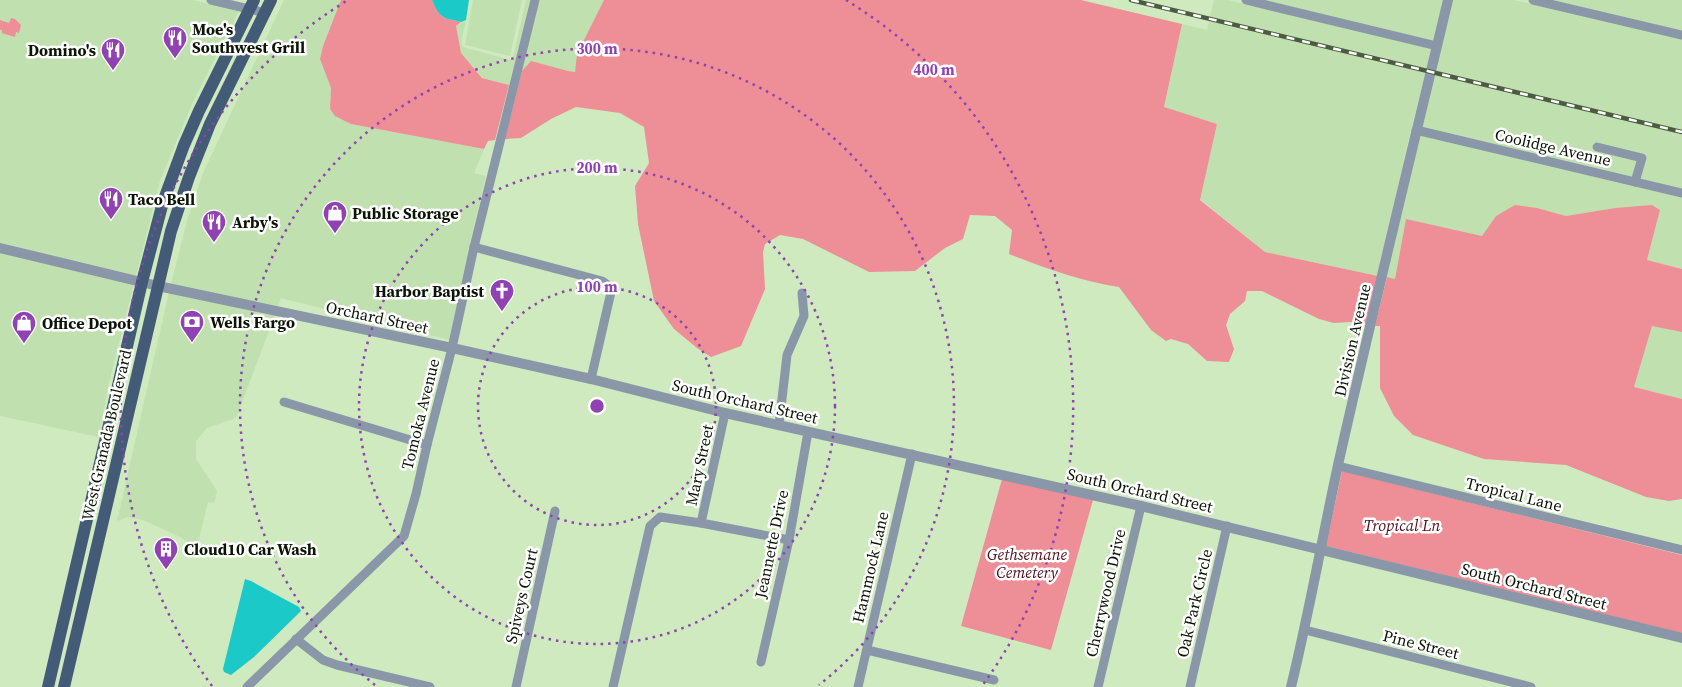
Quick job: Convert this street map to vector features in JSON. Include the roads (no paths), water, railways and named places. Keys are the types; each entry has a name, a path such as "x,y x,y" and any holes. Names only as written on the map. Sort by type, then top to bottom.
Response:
{"main road":[{"name":"West Granada Boulevard","path":"64,687 174,222 210,124 271,0"},
{"name":"West Granada Boulevard","path":"48,687 142,282 163,202 199,111 252,5"},
{"path":"199,111 195,136 201,147"}],"street":[{"path":"211,0 252,5 266,13"},
{"name":"Tomoka Avenue","path":"247,687 404,536 452,348 474,247 535,0"},
{"path":"1246,0 1437,46"},
{"name":"Division Avenue","path":"1291,687 1305,630 1338,466 1448,0"},
{"path":"1533,0 1682,35"},
{"name":"Coolidge Avenue","path":"1416,130 1682,193"},
{"path":"1597,147 1642,158 1636,182"},
{"path":"474,247 602,281 609,286 611,292 590,379"},
{"name":"Orchard Street","path":"0,248 158,286 590,379"},
{"path":"779,425 786,355 804,316 802,293"},
{"name":"South Orchard Street","path":"590,379 725,413 1227,526 1682,638"},
{"path":"284,402 427,445"},
{"name":"Mary Street","path":"701,523 725,413"},
{"name":"Jeannette Drive","path":"760,662 788,540 808,432"},
{"name":"Hammock Lane","path":"858,687 912,454"},
{"name":"Tropical Lane","path":"1338,466 1682,550"},
{"name":"Cherrywood Drive","path":"1098,687 1141,506"},
{"name":"Spiveys Court","path":"516,687 555,511"},
{"path":"613,687 652,523 660,517 788,540"},
{"path":"86,522 102,525"},
{"name":"Oak Park Circle","path":"1190,687 1227,526"},
{"name":"Pine Street","path":"1305,630 1531,687"},
{"path":"296,639 323,660 430,687"},
{"path":"867,650 994,680"}],"water":[{"path":"432,0 469,0 466,20 461,22 445,18 437,10"},
{"path":"245,579 299,607 301,611 254,657 231,675 224,672 223,669"}],"railway":[{"path":"1131,0 1682,132"}],"place":[{"name":"Moe's Southwest Grill","path":"175,59"},
{"name":"Domino's","path":"113,71"},
{"name":"Taco Bell","path":"111,220"},
{"name":"Public Storage","path":"335,234"},
{"name":"Arby's","path":"214,243"},
{"name":"Harbor Baptist","path":"502,312"},
{"name":"Wells Fargo","path":"192,343"},
{"name":"Office Depot","path":"24,344"},
{"name":"Cloud10 Car Wash","path":"166,570"}],"park label":[{"name":"Tropical Ln","path":"1402,525"},
{"name":"Gethsemane Cemetery","path":"1027,563"}]}
